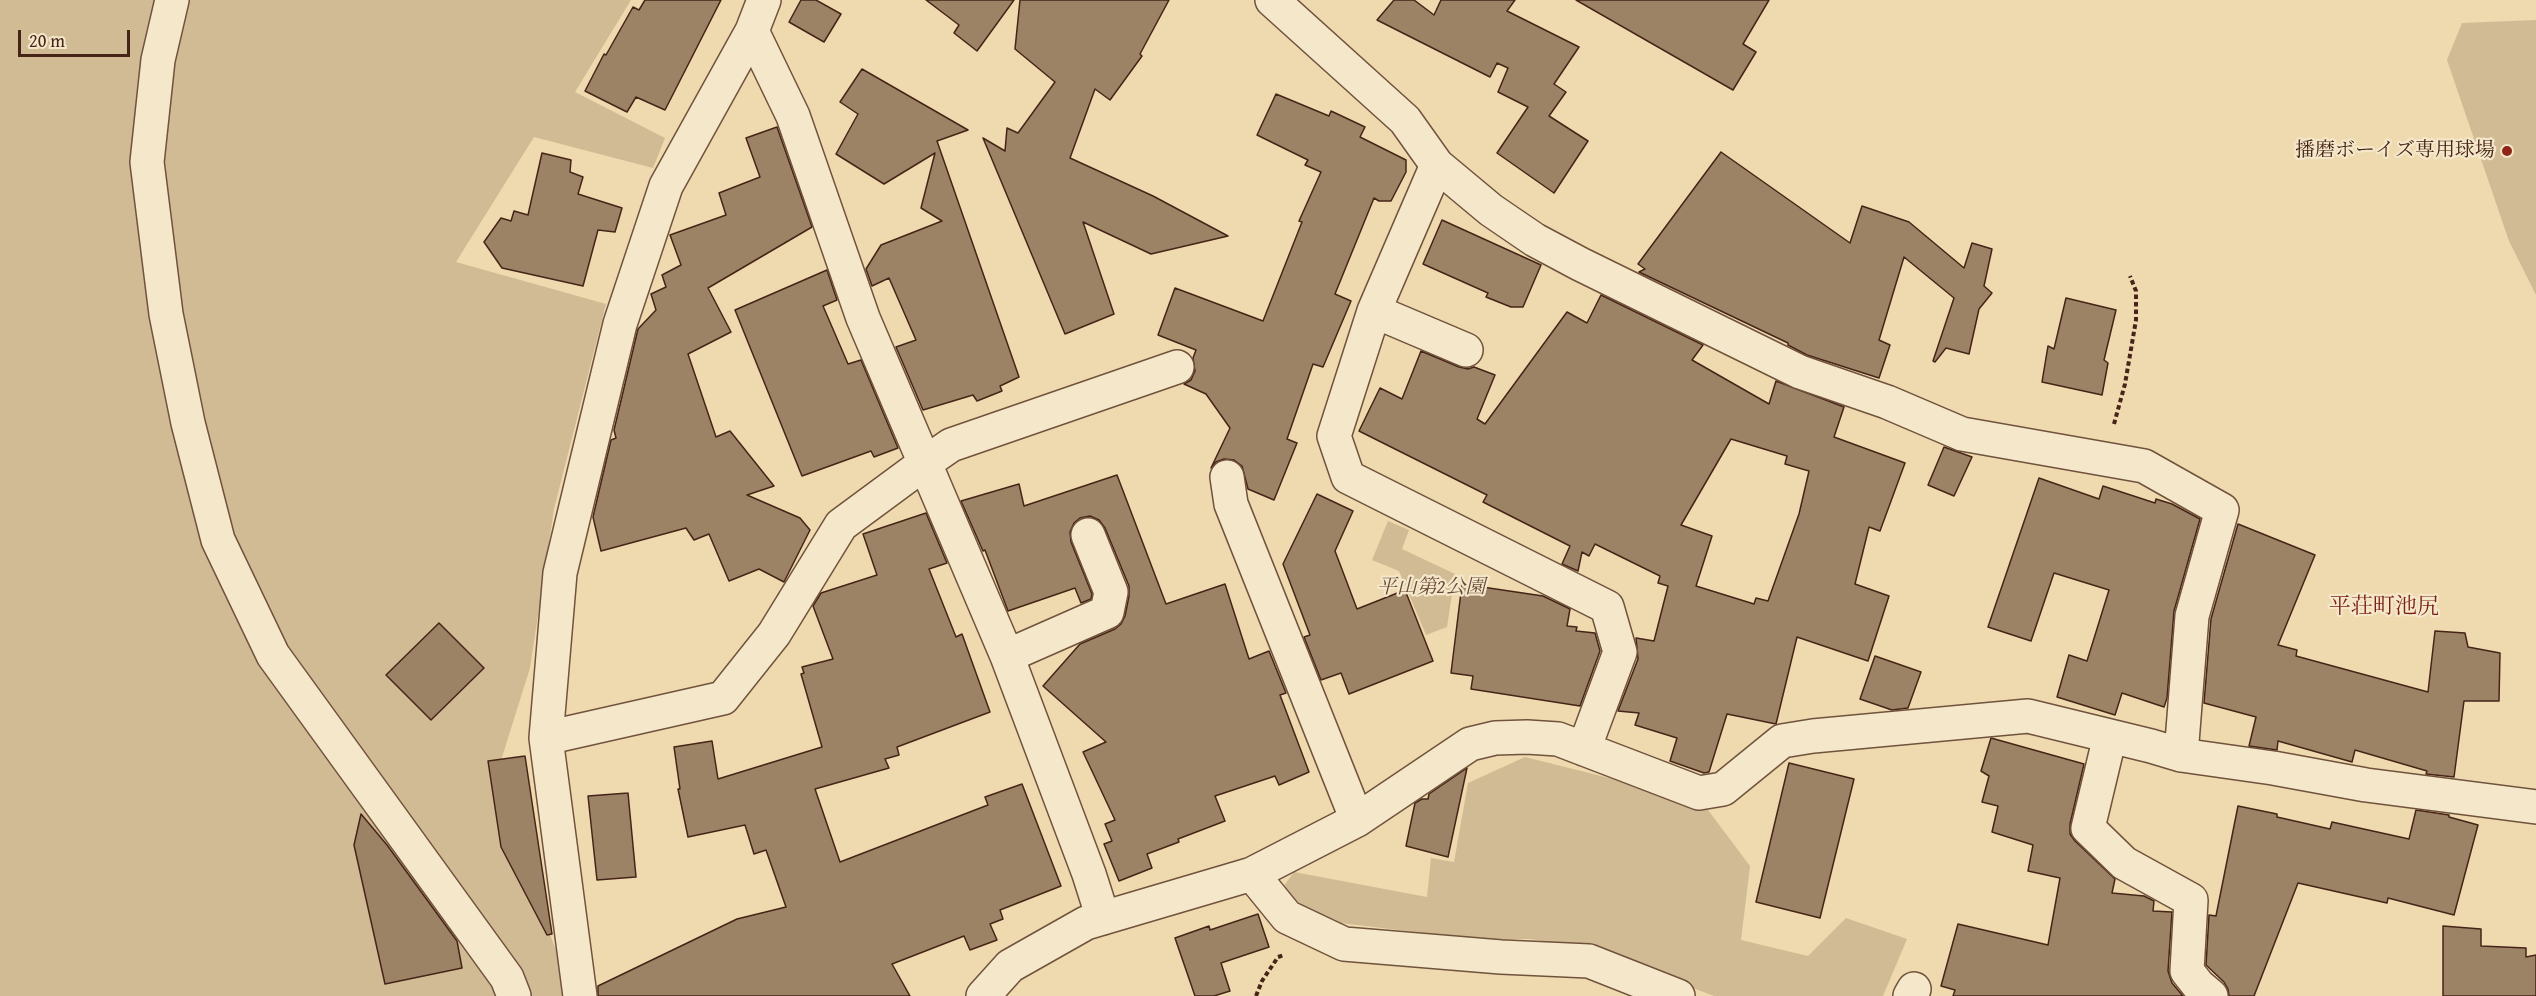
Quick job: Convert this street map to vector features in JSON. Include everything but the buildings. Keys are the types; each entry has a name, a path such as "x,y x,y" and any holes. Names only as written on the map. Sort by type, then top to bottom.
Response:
{"street":[{"path":"172,0 158,60 147,162 166,314 188,423 218,540 273,655 507,978 514,996"},
{"path":"580,996 546,738 560,573 620,324 666,186 752,31 764,0"},
{"path":"1272,0 1404,120 1437,165 1491,210 1535,240 1800,372 1887,402 1962,434 2144,466 2222,510 2192,616 2181,755"},
{"path":"752,31 793,116 863,318 1007,656 1089,874 1102,918"},
{"path":"1437,165 1374,311 1334,436 1348,477 1607,607 1620,652 1584,749"},
{"path":"1374,311 1466,350"},
{"path":"546,738 723,698 774,634 841,525 925,463 951,445 1177,367"},
{"path":"1227,477 1231,504 1357,820"},
{"path":"1007,656 1107,612 1111,592 1088,535"},
{"path":"983,996 1010,966 1086,923 1252,874 1357,820 1470,744 1495,738 1558,739 1699,793 1723,789 1782,741 1813,736 2028,716 2181,755 2273,768 2366,785 2536,807"},
{"path":"2110,736 2088,828 2124,863 2191,900 2187,971 2198,986 2211,996"},
{"path":"1252,874 1287,917 1344,944 1502,957 1589,961 1678,996"}],"path":[{"path":"2105,459 2125,384 2136,320 2136,291 2130,276"}],"green space":[{"path":"0,0 631,0 575,92 665,138 653,168 534,137 456,262 606,304 554,509 530,668 493,786 556,950 566,996 0,996"},
{"name":"播磨ボーイズ専用球場","path":"2536,20 2536,295 2509,241 2447,60 2462,23"},
{"name":"平山第2公園","path":"1388,521 1409,530 1402,549 1455,574 1447,627 1426,635 1399,571 1372,560"},
{"path":"1525,757 1609,778 1708,810 1750,866 1741,940 1808,956 1846,918 1907,939 1883,996 1714,996 1593,950 1531,939 1474,939 1315,920 1283,887 1294,872 1427,897 1431,858 1454,862 1468,783"}],"place":[{"name":"播磨ボーイズ専用球場","path":"2507,151"}],"district":[{"name":"平荘町池尻","path":"2384,607"}]}
